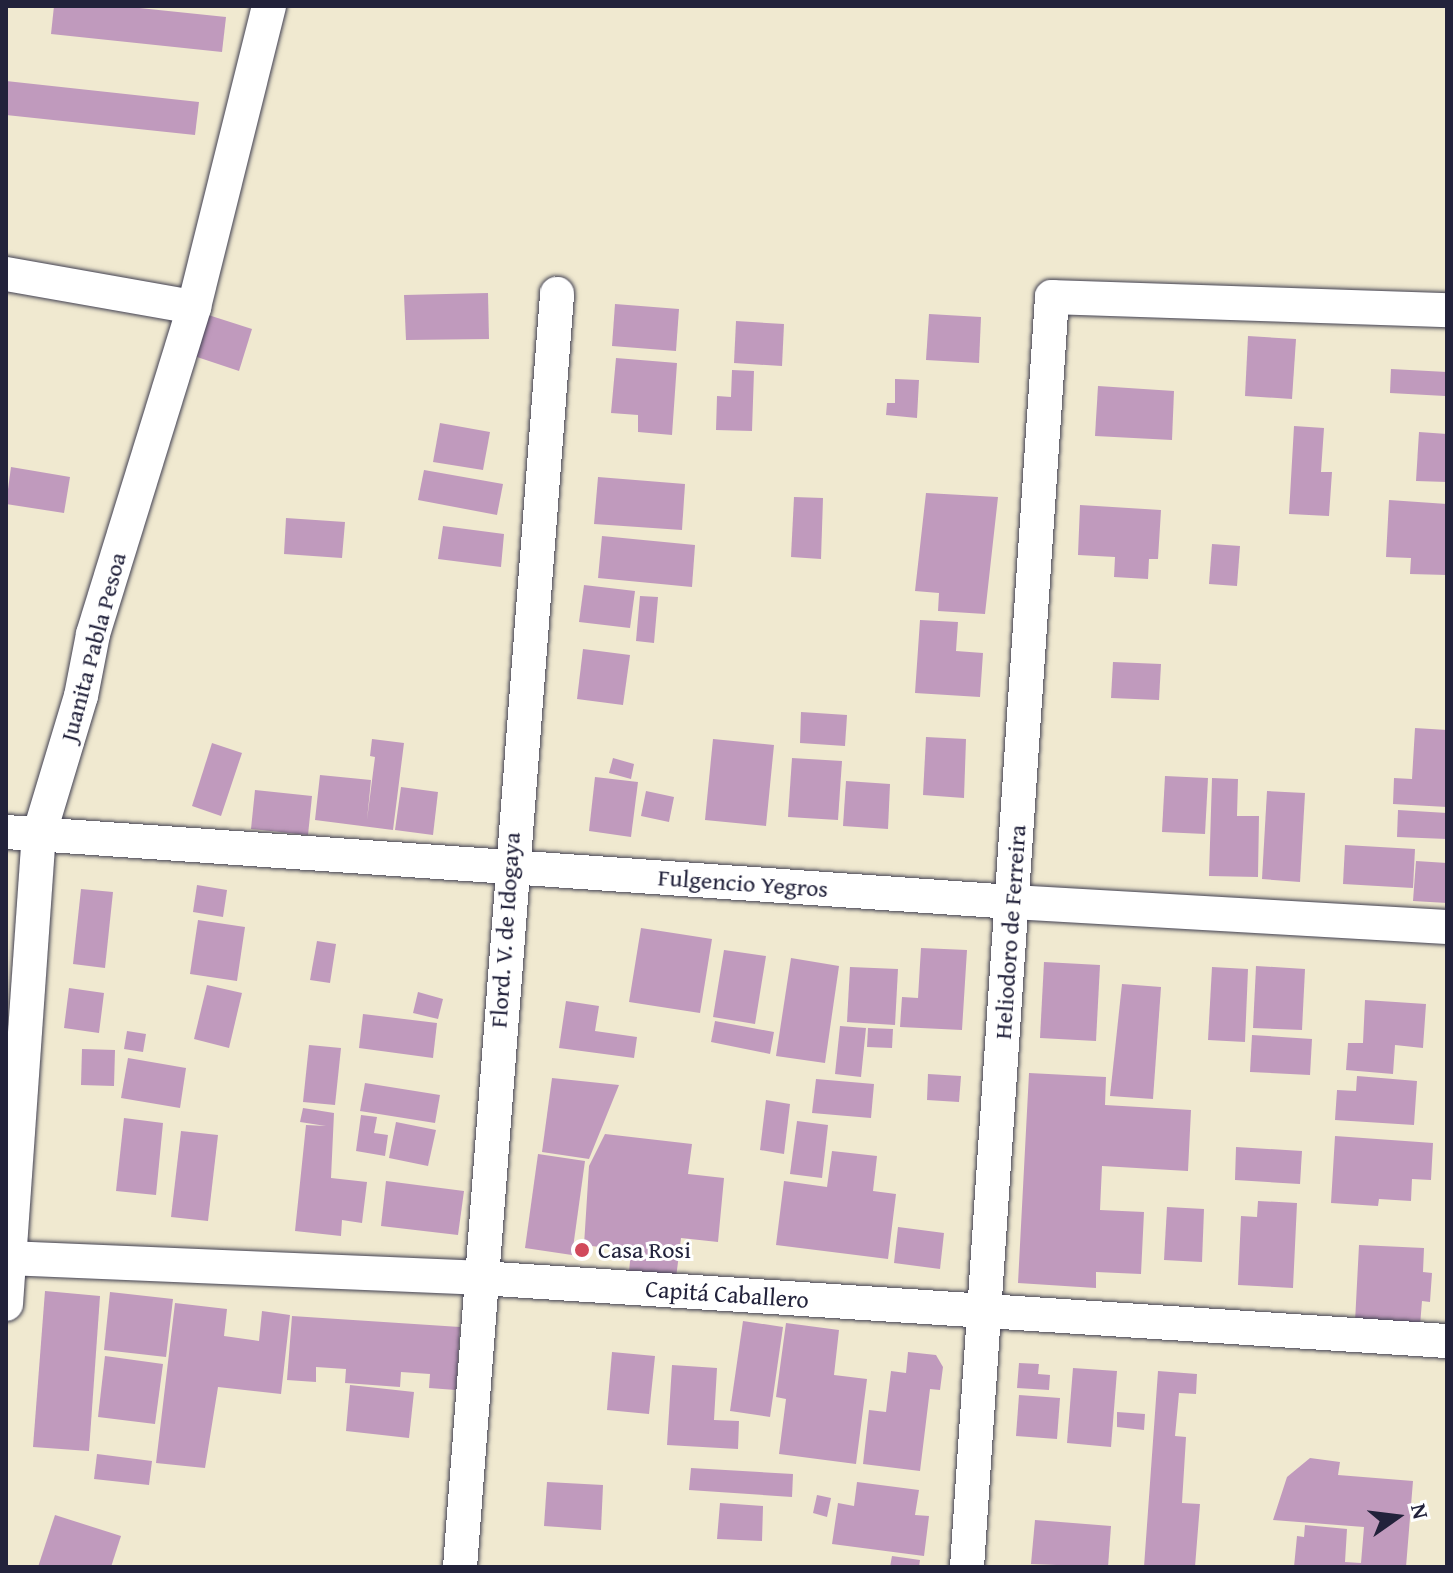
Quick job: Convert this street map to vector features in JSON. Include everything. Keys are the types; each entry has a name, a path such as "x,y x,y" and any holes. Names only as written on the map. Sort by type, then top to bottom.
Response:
{"street":[{"name":"Juanita Pabla Pesoa","path":"6,1304 23,834 81,696 93,634 194,307 269,6"},
{"path":"6,274 194,307"},
{"name":"Flord. V. de Idogaya","path":"460,1567 510,866 557,294"},
{"name":"Heliodoro de Ferreira","path":"967,1567 1052,297 1447,310"},
{"name":"Fulgencio Yegros","path":"23,834 1012,902 1447,927"},
{"name":"Capitá Caballero","path":"8,1258 480,1278 1447,1341"}],"building":[{"path":"54,6 120,6 226,17 222,52 51,34"},
{"path":"6,81 199,102 195,135 6,115"},
{"path":"488,293 489,339 406,340 404,295"},
{"path":"615,304 679,309 676,351 612,346"},
{"path":"199,312 252,329 239,371 185,353"},
{"path":"929,314 981,317 979,363 926,360"},
{"path":"736,321 784,324 782,366 734,363"},
{"path":"1248,336 1296,339 1292,399 1245,396"},
{"path":"616,358 677,363 672,435 638,432 638,415 611,413"},
{"path":"1391,369 1447,372 1445,396 1390,393"},
{"path":"732,370 754,371 752,431 716,430 717,396 731,397"},
{"path":"895,379 919,380 917,418 886,415 887,403 895,403"},
{"path":"1098,386 1174,391 1172,440 1095,436"},
{"path":"440,423 490,432 483,470 433,462"},
{"path":"1294,426 1324,428 1321,472 1332,472 1329,516 1289,514"},
{"path":"1419,432 1447,434 1447,482 1416,481"},
{"path":"11,467 70,477 64,513 6,504"},
{"path":"424,470 503,484 497,515 418,500"},
{"path":"598,477 685,484 682,530 594,524"},
{"path":"926,493 998,497 985,614 938,611 939,593 915,591"},
{"path":"794,497 823,498 821,559 791,557"},
{"path":"1389,500 1447,504 1447,575 1410,574 1411,558 1386,557"},
{"path":"1080,505 1161,510 1158,559 1149,559 1148,579 1114,577 1115,557 1078,555"},
{"path":"286,518 345,522 342,558 284,554"},
{"path":"443,526 504,534 501,567 438,559"},
{"path":"602,536 695,545 692,587 598,578"},
{"path":"1212,544 1240,546 1237,586 1209,584"},
{"path":"584,585 635,591 630,628 579,622"},
{"path":"640,596 658,597 654,643 636,641"},
{"path":"920,620 958,622 956,651 983,653 980,697 915,693"},
{"path":"583,649 630,655 623,705 577,699"},
{"path":"1113,662 1161,664 1159,700 1111,698"},
{"path":"801,712 847,715 845,746 800,743"},
{"path":"1415,728 1447,730 1447,807 1393,804 1394,778 1412,779"},
{"path":"926,737 966,739 964,798 923,795"},
{"path":"372,739 404,743 393,830 315,820 320,775 371,780 367,820 375,757 370,756"},
{"path":"713,739 774,745 766,826 705,820"},
{"path":"212,743 242,753 221,816 192,806"},
{"path":"613,758 634,764 631,779 609,773"},
{"path":"792,758 842,761 838,820 788,817"},
{"path":"1165,776 1208,778 1205,834 1162,832"},
{"path":"595,777 638,782 631,837 589,831"},
{"path":"1212,778 1238,779 1237,816 1259,816 1258,877 1209,876"},
{"path":"846,781 890,784 888,829 843,826"},
{"path":"401,787 438,792 433,835 395,830"},
{"path":"255,790 312,796 308,835 251,829"},
{"path":"646,791 674,797 669,822 641,816"},
{"path":"1267,791 1305,793 1300,882 1262,879"},
{"path":"1398,810 1447,813 1447,839 1397,837"},
{"path":"1345,845 1415,849 1413,888 1343,884"},
{"path":"1416,861 1447,863 1447,903 1413,901"},
{"path":"197,885 227,890 223,917 193,912"},
{"path":"81,889 113,892 105,968 73,964"},
{"path":"198,920 245,927 237,981 190,974"},
{"path":"641,928 712,939 700,1013 629,1002"},
{"path":"317,941 336,944 330,983 310,980"},
{"path":"921,948 967,950 962,1030 900,1027 902,997 918,998"},
{"path":"724,950 766,956 755,1024 713,1017"},
{"path":"791,958 839,966 825,1063 776,1056"},
{"path":"1044,962 1100,965 1096,1041 1040,1038"},
{"path":"1256,966 1305,969 1302,1030 1253,1028"},
{"path":"850,967 898,969 895,1025 847,1022"},
{"path":"1212,967 1248,969 1245,1042 1208,1040"},
{"path":"1122,984 1161,987 1153,1099 1110,1096"},
{"path":"207,985 242,993 229,1048 194,1039"},
{"path":"69,988 104,993 99,1033 64,1028"},
{"path":"418,992 443,999 438,1019 413,1013"},
{"path":"1365,1000 1426,1004 1423,1048 1395,1045 1393,1074 1346,1070 1348,1043 1363,1043"},
{"path":"566,1001 599,1006 595,1031 637,1037 634,1058 559,1048"},
{"path":"363,1014 437,1023 433,1058 359,1048"},
{"path":"715,1021 774,1032 770,1054 711,1042"},
{"path":"840,1026 866,1028 861,1077 835,1074"},
{"path":"868,1028 893,1029 892,1048 867,1047"},
{"path":"127,1031 146,1034 143,1052 124,1049"},
{"path":"1252,1035 1312,1039 1310,1075 1250,1072"},
{"path":"309,1045 341,1048 335,1105 303,1102"},
{"path":"82,1049 115,1050 114,1086 81,1085"},
{"path":"128,1058 186,1068 180,1108 121,1098"},
{"path":"1029,1073 1106,1077 1105,1105 1191,1110 1188,1171 1102,1166 1100,1210 1144,1212 1141,1274 1096,1272 1096,1288 1018,1283"},
{"path":"928,1074 961,1076 959,1102 927,1100"},
{"path":"1357,1076 1417,1081 1414,1125 1335,1120 1337,1090 1356,1091"},
{"path":"552,1078 619,1085 589,1159 542,1152"},
{"path":"816,1079 874,1084 871,1118 812,1113"},
{"path":"365,1083 440,1095 435,1123 360,1111"},
{"path":"766,1100 790,1104 784,1154 760,1150"},
{"path":"303,1108 334,1113 331,1178 367,1182 362,1223 342,1220 341,1236 295,1231 306,1125 326,1126 300,1122"},
{"path":"361,1115 377,1117 374,1133 388,1135 385,1156 356,1151"},
{"path":"124,1118 163,1123 156,1195 116,1191"},
{"path":"797,1121 828,1125 822,1178 790,1174"},
{"path":"396,1122 436,1130 428,1166 389,1158"},
{"path":"181,1131 218,1135 208,1221 171,1217"},
{"path":"605,1134 692,1144 688,1174 724,1178 718,1242 681,1238 676,1278 629,1272 631,1251 584,1245 589,1166"},
{"path":"1335,1136 1433,1143 1431,1180 1412,1179 1411,1201 1379,1199 1378,1206 1331,1203"},
{"path":"1236,1147 1302,1151 1300,1184 1235,1180"},
{"path":"832,1151 877,1156 873,1191 896,1194 888,1259 776,1245 784,1181 827,1187"},
{"path":"538,1154 585,1161 572,1255 525,1248"},
{"path":"386,1181 464,1191 458,1235 381,1226"},
{"path":"1258,1201 1297,1203 1293,1288 1238,1285 1241,1216 1257,1217"},
{"path":"1167,1207 1204,1209 1202,1262 1164,1260"},
{"path":"898,1227 944,1233 940,1269 894,1263"},
{"path":"1359,1245 1424,1248 1423,1272 1432,1273 1430,1302 1422,1301 1420,1326 1355,1322"},
{"path":"45,1291 100,1296 89,1451 33,1447"},
{"path":"110,1292 173,1299 166,1357 104,1350"},
{"path":"175,1303 227,1309 224,1336 259,1341 262,1311 290,1315 281,1394 218,1387 205,1468 156,1463"},
{"path":"292,1316 460,1327 456,1390 429,1388 430,1374 401,1372 400,1387 345,1383 346,1369 316,1367 316,1382 287,1380"},
{"path":"743,1321 783,1327 770,1417 730,1411"},
{"path":"786,1323 839,1330 834,1375 867,1379 856,1464 779,1454 786,1399 776,1397"},
{"path":"612,1352 655,1356 649,1414 607,1410"},
{"path":"908,1352 936,1355 943,1367 940,1390 930,1389 920,1471 863,1464 869,1410 886,1412 891,1371 906,1373"},
{"path":"105,1356 163,1364 155,1424 98,1417"},
{"path":"1019,1363 1039,1364 1038,1374 1050,1375 1049,1390 1017,1388"},
{"path":"672,1365 717,1368 714,1420 739,1421 738,1449 667,1445"},
{"path":"1073,1368 1117,1371 1111,1447 1067,1443"},
{"path":"1158,1371 1197,1374 1196,1394 1179,1393 1175,1436 1186,1437 1182,1503 1200,1504 1195,1567 1144,1567"},
{"path":"350,1385 414,1392 409,1438 346,1431"},
{"path":"1019,1395 1060,1398 1057,1439 1016,1436"},
{"path":"1117,1412 1145,1414 1144,1430 1117,1427"},
{"path":"97,1454 152,1461 149,1485 94,1479"},
{"path":"1310,1458 1340,1462 1338,1475 1413,1481 1406,1567 1294,1567 1297,1536 1304,1537 1305,1525 1347,1529 1345,1562 1361,1563 1364,1527 1273,1520 1287,1477"},
{"path":"691,1468 793,1474 792,1497 689,1490"},
{"path":"547,1482 603,1485 601,1530 544,1526"},
{"path":"857,1482 919,1490 915,1515 929,1516 924,1556 832,1544 838,1503 854,1506"},
{"path":"817,1495 831,1498 827,1517 813,1513"},
{"path":"720,1503 763,1506 762,1541 717,1539"},
{"path":"55,1515 121,1536 111,1567 38,1567"},
{"path":"1035,1520 1111,1526 1108,1567 1031,1564"},
{"path":"892,1556 920,1560 919,1567 890,1567"}],"place":[{"name":"Casa Rosi","path":"582,1250"}]}
